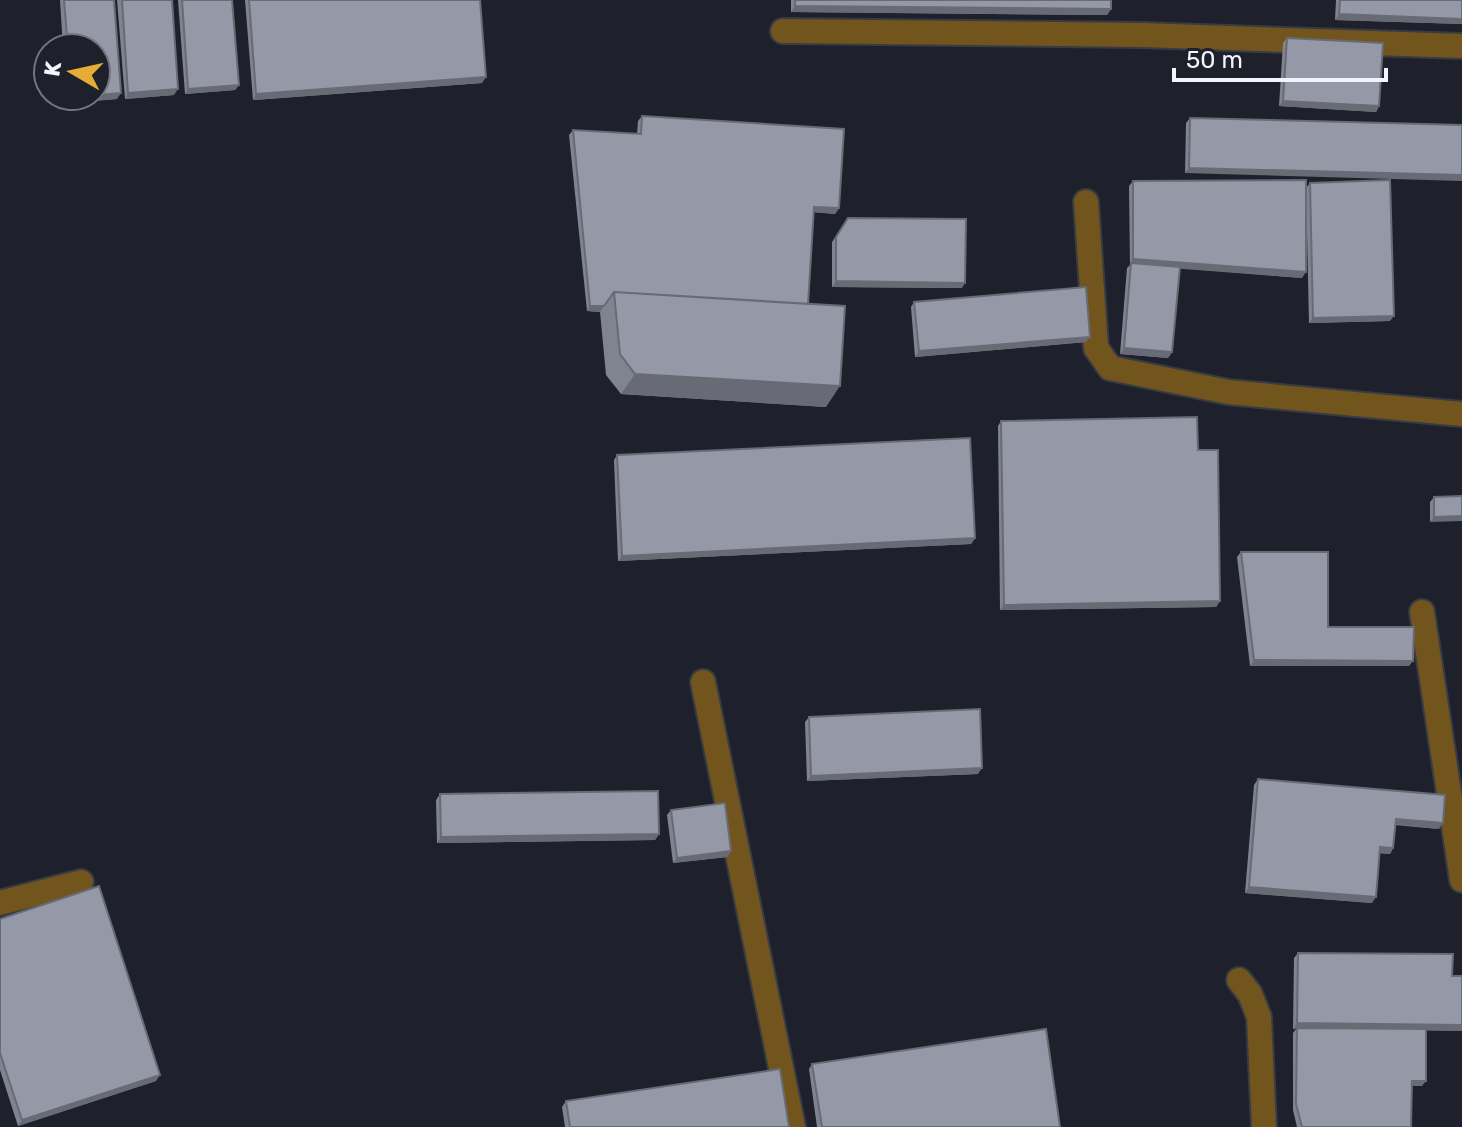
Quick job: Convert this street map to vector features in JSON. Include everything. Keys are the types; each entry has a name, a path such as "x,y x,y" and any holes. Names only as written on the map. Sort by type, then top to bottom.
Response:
{"street":[{"path":"783,31 1142,35 1462,46"},
{"path":"1086,202 1096,348 1110,368 1228,392 1462,414"},
{"path":"1422,612 1462,880"},
{"path":"703,682 793,1127"},
{"path":"0,903 81,882"},
{"path":"1239,980 1250,994 1259,1017 1264,1127"}],"building":[{"path":"64,0 114,0 121,93 112,94 112,32 67,32"},
{"path":"122,0 172,0 178,89 128,93"},
{"path":"182,0 232,0 239,85 188,89"},
{"path":"249,0 480,0 486,77 256,94"},
{"path":"795,0 1111,0 1111,9 795,6"},
{"path":"1340,0 1462,0 1462,19 1339,14"},
{"path":"1287,38 1383,43 1379,106 1283,101"},
{"path":"642,116 844,129 839,208 814,207 808,304 614,292 604,306 590,306 573,130 641,134"},
{"path":"1190,118 1462,125 1462,175 1189,168"},
{"path":"1306,180 1306,272 1133,259 1133,181"},
{"path":"1390,180 1394,316 1313,318 1310,183"},
{"path":"848,218 966,219 965,283 836,281 836,237"},
{"path":"1131,263 1180,267 1172,352 1124,348"},
{"path":"1086,287 1090,337 919,351 914,302"},
{"path":"614,292 845,306 840,386 635,374 620,354"},
{"path":"1197,417 1198,450 1218,450 1220,601 1004,605 1001,421"},
{"path":"970,438 975,538 622,556 617,455"},
{"path":"1462,496 1462,516 1434,517 1434,497"},
{"path":"1241,552 1328,552 1328,627 1414,627 1413,661 1254,660"},
{"path":"980,709 982,768 811,776 809,717"},
{"path":"1258,779 1445,795 1443,823 1396,819 1393,848 1380,847 1376,897 1249,887"},
{"path":"658,791 659,834 441,837 440,794"},
{"path":"725,803 731,851 677,858 671,810"},
{"path":"99,886 160,1075 22,1120 0,1053 0,919"},
{"path":"1298,953 1453,954 1452,976 1462,976 1462,1025 1297,1023"},
{"path":"1297,1028 1426,1029 1426,1081 1412,1081 1411,1127 1302,1127 1296,1104"},
{"path":"1046,1029 1060,1127 822,1127 812,1064"},
{"path":"780,1069 789,1127 570,1127 566,1101"}]}
